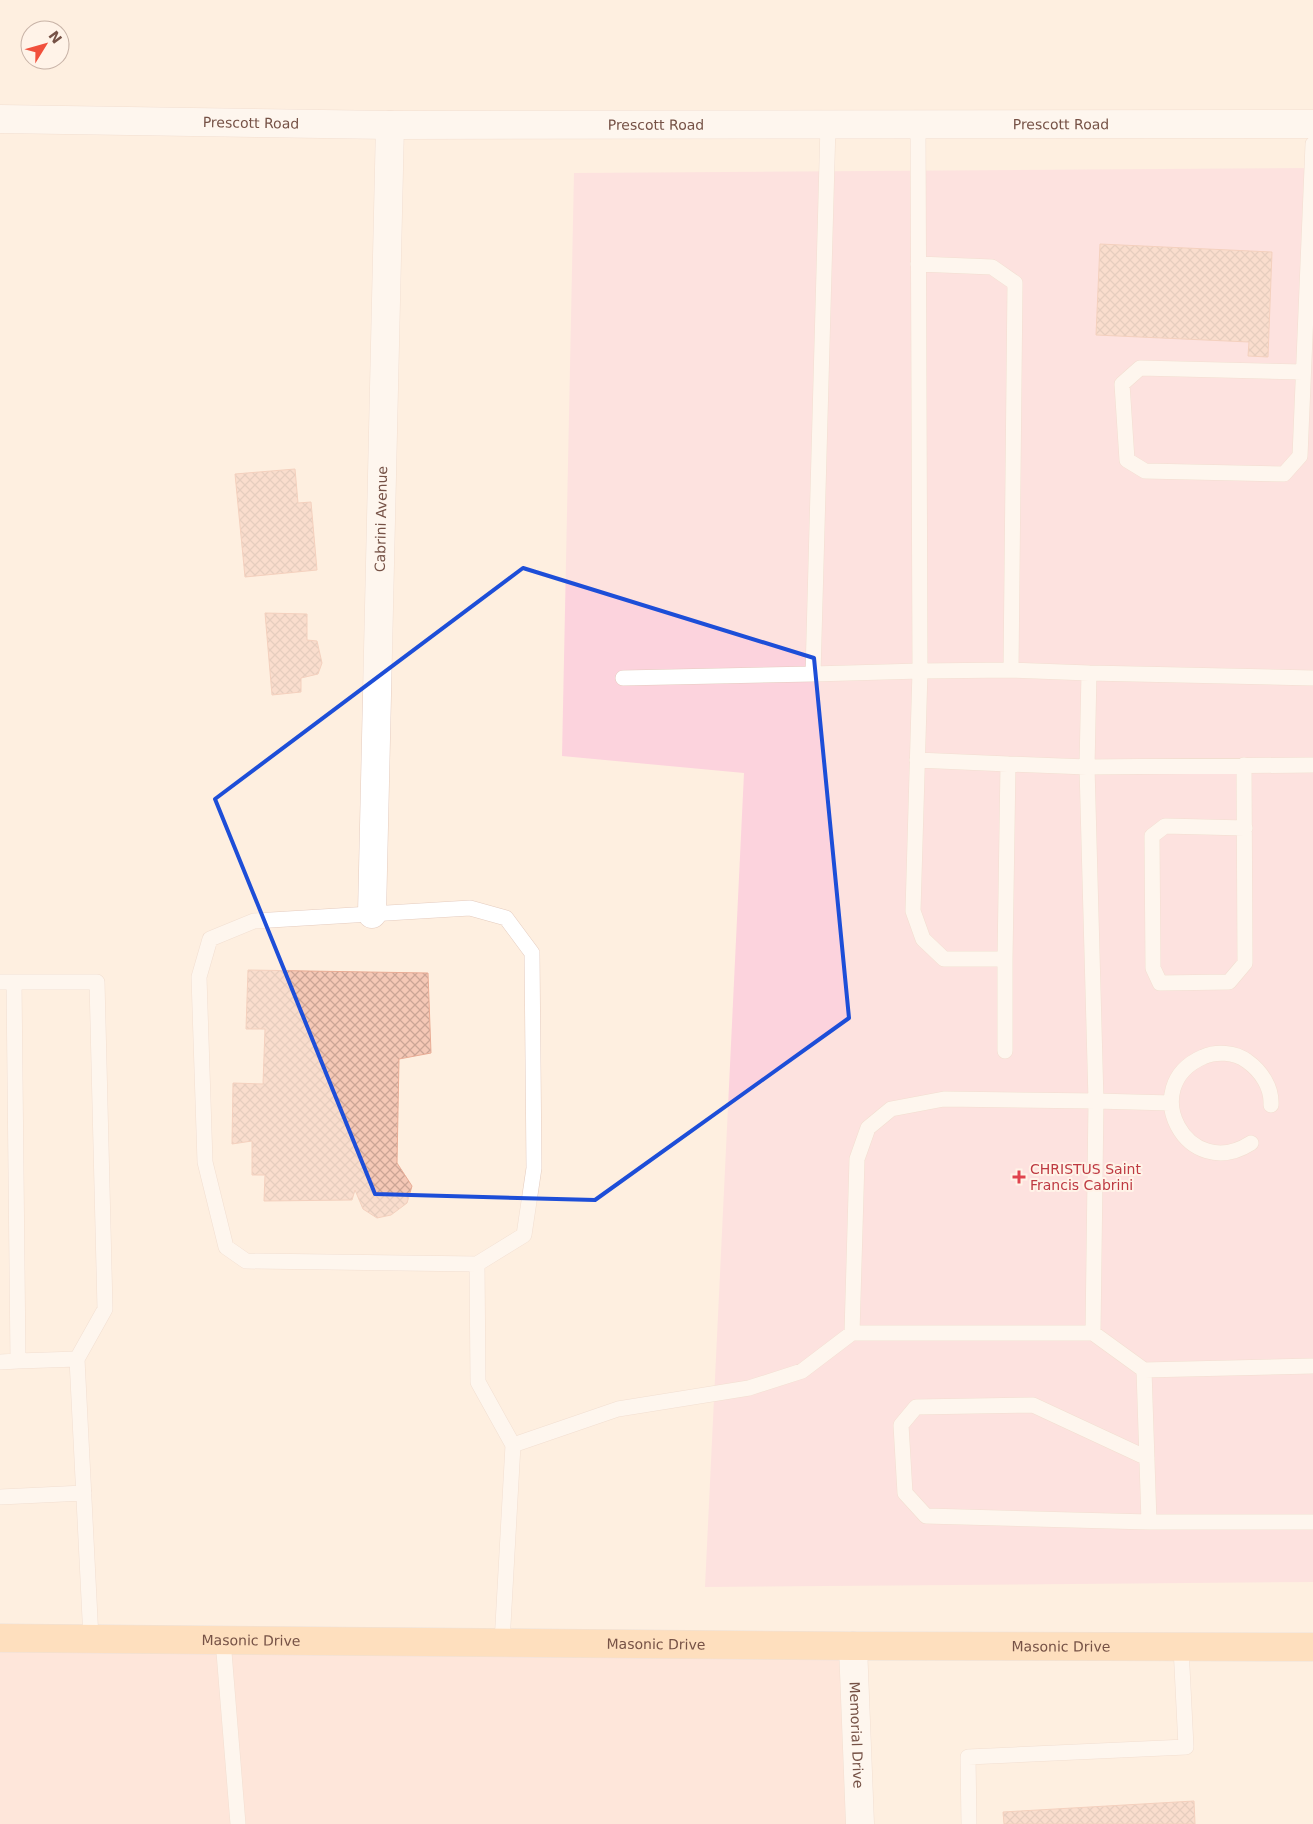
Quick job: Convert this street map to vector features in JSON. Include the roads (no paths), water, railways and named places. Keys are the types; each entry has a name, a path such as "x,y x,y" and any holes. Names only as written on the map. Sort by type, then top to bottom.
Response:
{"main road":[{"name":"Masonic Drive","path":"0,1638 853,1646 1313,1648"}],"street":[{"name":"Prescott Road","path":"0,119 390,125 1313,124"},
{"name":"Cabrini Avenue","path":"372,914 390,125"},
{"name":"Memorial Drive","path":"853,1646 860,1824"}],"lane":[{"path":"813,674 828,125"},
{"path":"918,125 920,671 913,911 924,939 944,959 1005,959"},
{"path":"1303,372 1140,368 1122,384 1127,460 1145,471 1284,474 1300,456 1313,144"},
{"path":"918,264 992,266 1015,283 1011,670"},
{"path":"624,678 1011,670 1313,678"},
{"path":"1089,673 1087,767 1096,1101 1094,1333"},
{"path":"917,760 1087,767 1313,765"},
{"path":"1005,1050 1008,764"},
{"path":"1244,765 1245,963 1229,982 1160,983 1153,968 1152,836 1165,826 1244,828"},
{"path":"470,908 506,918 532,953 534,1168 524,1235 477,1264 246,1261 226,1247 205,1162 199,977 210,939 254,921 470,908"},
{"path":"18,1361 7,982 97,982 105,1310 77,1359 92,1639"},
{"path":"1251,1143 1240,1150 1225,1154 1209,1152 1194,1146 1182,1134 1174,1120 1171,1103 1174,1086 1182,1072 1194,1060 1210,1054 1227,1053 1243,1058 1257,1068 1266,1081 1271,1097 1271,1105"},
{"path":"852,1333 857,1159 868,1128 890,1108 944,1099 1171,1103"},
{"path":"477,1264 478,1382 513,1445 502,1643"},
{"path":"513,1445 618,1409 749,1388 802,1371 852,1333 1094,1333 1144,1370 1313,1366"},
{"path":"0,1362 77,1359"},
{"path":"1144,1370 1149,1522"},
{"path":"1147,1458 1033,1405 916,1407 901,1425 905,1493 926,1516 1149,1522 1313,1522"},
{"path":"0,1497 84,1493"},
{"path":"223,1640 238,1824"},
{"path":"969,1824 968,1757 1186,1747 1181,1647"}],"place":[{"name":"CHRISTUS Saint Francis Cabrini","path":"1019,1177"}]}
